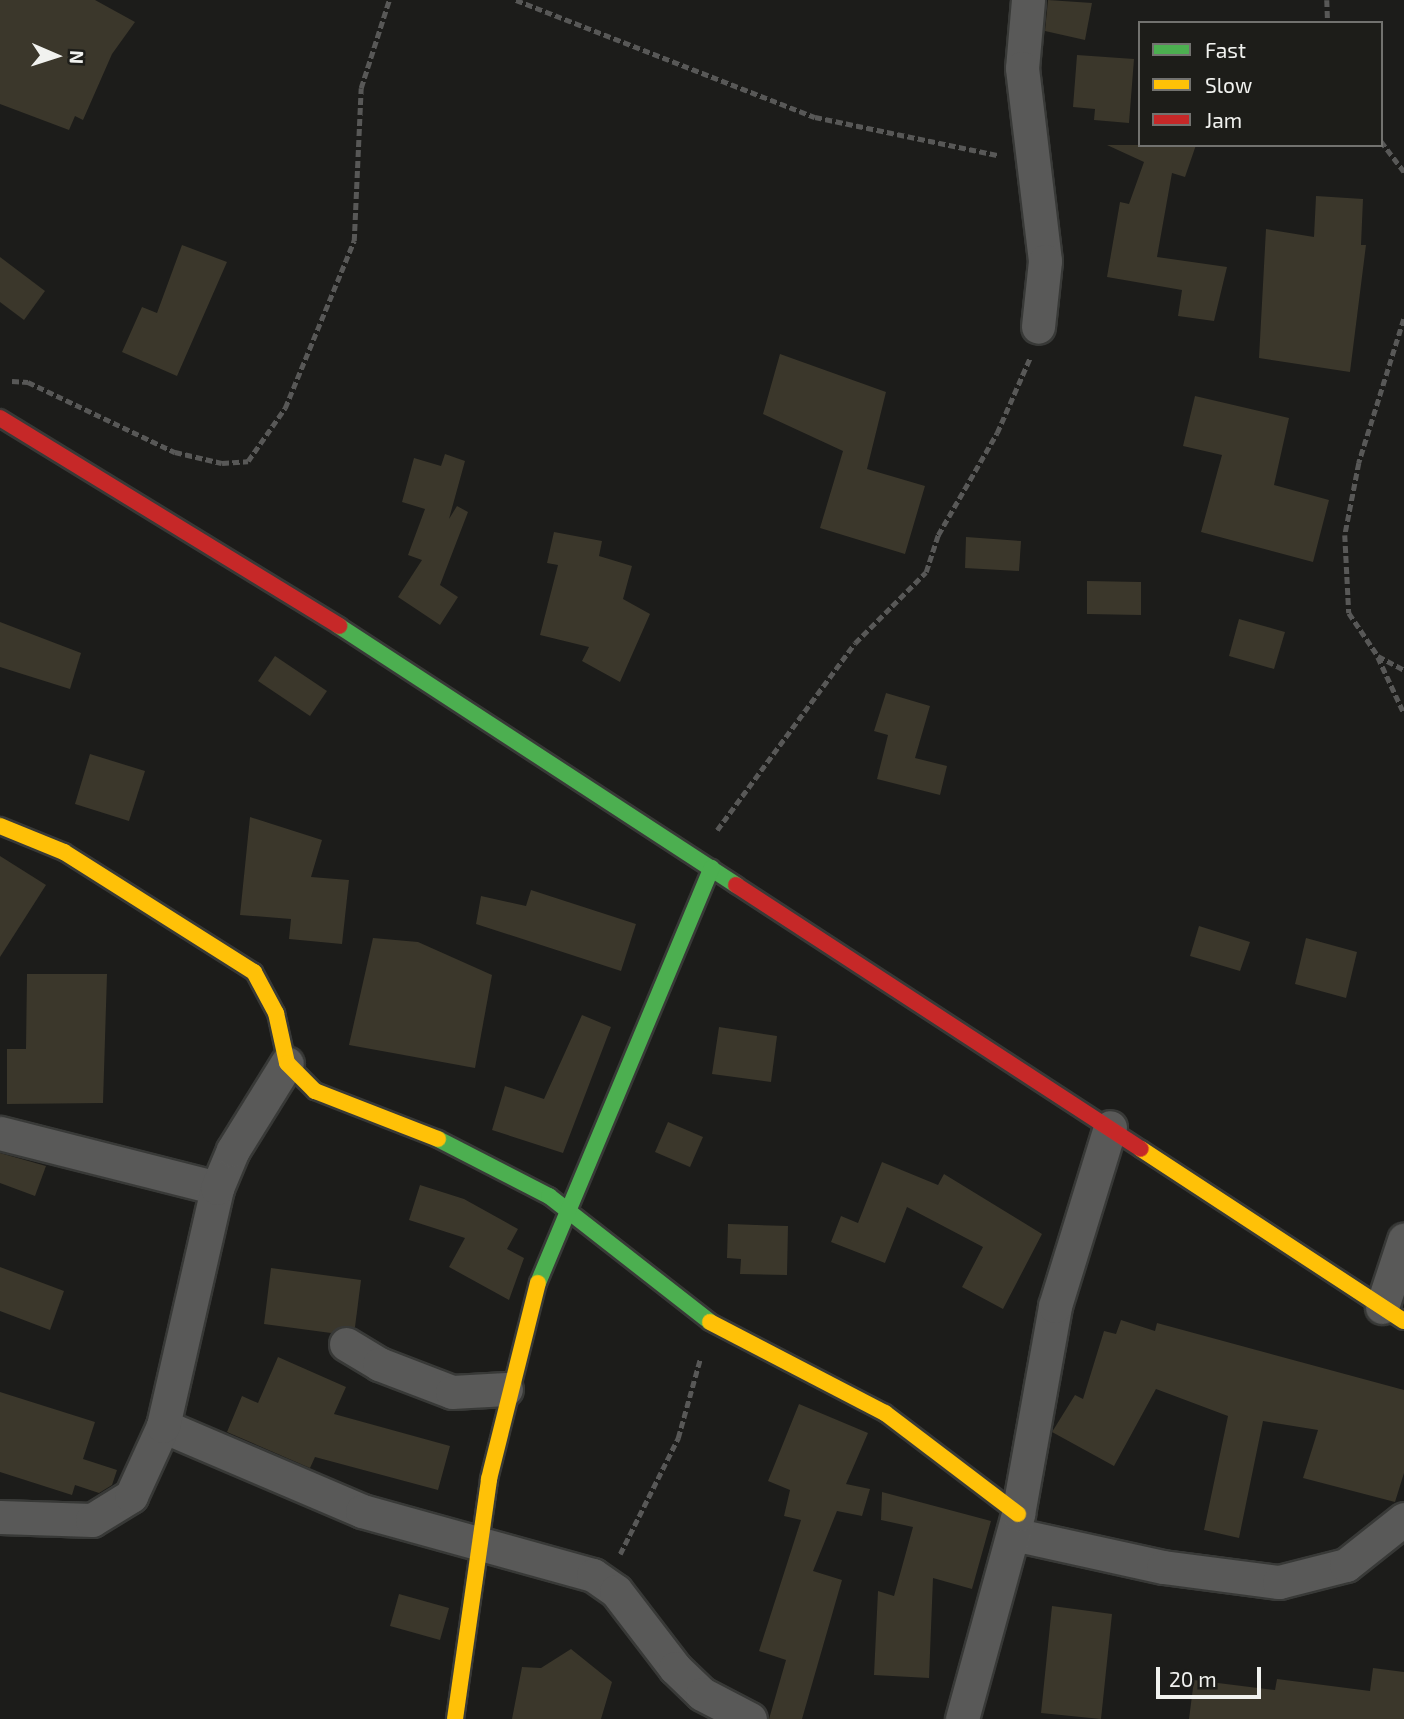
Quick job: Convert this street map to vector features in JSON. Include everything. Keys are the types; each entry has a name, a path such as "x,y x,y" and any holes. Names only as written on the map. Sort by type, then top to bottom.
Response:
{"street":[{"path":"1028,0 1022,42 1029,160 1045,261 1038,327"},
{"path":"0,418 346,630 1393,1314 1404,1240"},
{"path":"0,826 64,852 254,972 276,1013 287,1063 315,1091 430,1135 565,1209 711,1321 885,1413 1015,1524 1163,1567 1279,1582 1346,1565 1404,1519"},
{"path":"455,1719 479,1547 506,1389 565,1209 705,864"},
{"path":"0,1517 92,1520 115,1512 131,1496 163,1426 217,1188 233,1150 287,1063"},
{"path":"962,1719 1015,1524 1055,1306 1110,1127"},
{"path":"0,1133 217,1188"},
{"path":"346,1344 379,1364 452,1392 506,1389"},
{"path":"163,1426 362,1511 479,1547 522,1553 606,1582 674,1668 702,1694 750,1719"}],"path":[{"path":"0,381 28,382 175,452 222,463 248,461 285,408 354,241 361,88 388,0"},
{"path":"516,0 815,117 1029,160"},
{"path":"1327,0 1328,21"},
{"path":"1383,144 1404,172"},
{"path":"1404,319 1359,463 1345,535 1349,613 1377,656 1404,713"},
{"path":"705,864 796,716 855,643 926,572 938,535 1016,394 1038,327"},
{"path":"1377,656 1404,670"},
{"path":"606,1582 678,1438 711,1321"}],"building":[{"path":"0,0 95,0 135,22 112,54 83,120 75,116 69,130 0,104"},
{"path":"1048,0 1092,3 1085,40 1045,31"},
{"path":"1077,55 1134,59 1129,123 1094,120 1095,109 1073,107"},
{"path":"1107,145 1195,147 1185,177 1172,173 1157,257 1227,267 1214,321 1178,316 1182,290 1107,277 1120,202 1129,204 1144,162"},
{"path":"1316,196 1363,199 1361,245 1366,245 1350,372 1259,358 1266,229 1314,237"},
{"path":"182,245 227,262 177,376 122,352 142,307 157,313"},
{"path":"0,257 45,291 24,320 0,302"},
{"path":"780,354 886,392 867,469 925,486 905,554 820,528 843,451 763,414"},
{"path":"1195,396 1289,418 1274,485 1329,500 1313,562 1201,532 1222,455 1183,446"},
{"path":"445,454 465,461 449,519 457,506 468,512 440,585 458,597 440,625 398,597 422,560 408,555 425,509 402,502 414,458 441,466"},
{"path":"554,532 602,541 599,556 632,566 623,599 650,614 620,682 582,661 589,647 540,635 558,565 547,563"},
{"path":"966,537 1021,541 1019,571 965,568"},
{"path":"1087,581 1141,582 1141,615 1087,614"},
{"path":"1239,619 1285,632 1274,669 1229,656"},
{"path":"0,622 81,653 70,689 0,667"},
{"path":"275,656 327,691 310,716 258,681"},
{"path":"886,693 930,706 915,758 947,766 940,795 877,779 888,735 874,731"},
{"path":"90,754 145,771 129,821 75,804"},
{"path":"250,817 322,840 311,877 349,880 342,944 289,939 291,919 240,915"},
{"path":"0,856 46,885 0,957"},
{"path":"531,890 636,924 621,971 476,924 481,896 526,906"},
{"path":"1199,926 1250,942 1240,971 1190,956"},
{"path":"373,938 418,942 492,975 475,1068 349,1045"},
{"path":"1306,938 1357,952 1346,998 1295,984"},
{"path":"27,974 107,974 103,1103 7,1104 7,1049 26,1049"},
{"path":"582,1015 611,1027 563,1153 492,1130 505,1086 544,1099"},
{"path":"719,1027 777,1036 771,1082 712,1074"},
{"path":"668,1122 703,1137 690,1167 655,1152"},
{"path":"0,1153 46,1166 35,1196 0,1183"},
{"path":"882,1162 938,1185 944,1174 1042,1234 1003,1309 962,1287 983,1247 907,1207 885,1263 831,1242 841,1216 858,1223"},
{"path":"420,1185 464,1199 518,1229 507,1249 524,1258 509,1300 449,1267 465,1238 409,1220"},
{"path":"728,1224 788,1226 787,1275 740,1274 741,1259 727,1258"},
{"path":"0,1267 64,1291 50,1330 0,1311"},
{"path":"271,1268 361,1280 355,1327 331,1333 264,1324"},
{"path":"1121,1320 1155,1331 1157,1323 1404,1390 1404,1473 1395,1502 1303,1478 1318,1430 1263,1421 1239,1538 1204,1530 1228,1416 1156,1389 1114,1466 1052,1432 1075,1395 1083,1399 1104,1331 1116,1334"},
{"path":"278,1357 346,1387 334,1414 450,1446 438,1490 315,1457 310,1468 227,1432 242,1396 258,1403"},
{"path":"0,1392 95,1422 83,1459 117,1470 112,1485 99,1493 75,1485 72,1495 0,1472"},
{"path":"799,1404 868,1433 846,1484 870,1489 862,1516 837,1511 813,1571 842,1580 802,1719 769,1719 786,1660 759,1651 801,1520 784,1516 790,1490 768,1481"},
{"path":"882,1492 991,1521 972,1589 933,1578 929,1678 874,1675 878,1591 894,1596 913,1527 881,1520"},
{"path":"399,1594 449,1608 440,1640 390,1626"},
{"path":"1052,1606 1112,1614 1101,1719 1041,1713"},
{"path":"571,1649 612,1682 601,1719 512,1719 522,1667 541,1668"},
{"path":"1373,1668 1404,1672 1404,1719 1189,1719 1194,1680 1275,1690 1277,1679 1370,1691"}],"traffic: fast":[{"path":"339,626 736,885"},
{"path":"538,1283 712,868"},
{"path":"438,1139 549,1196 710,1322"}],"traffic: slow":[{"path":"0,826 64,852 254,972 276,1013 287,1063 315,1091 438,1139"},
{"path":"1141,1149 1404,1321"},
{"path":"455,1719 489,1479 538,1283"},
{"path":"710,1322 885,1413 1018,1514"}],"traffic: jam":[{"path":"0,418 339,626"},
{"path":"736,885 1141,1149"}]}
